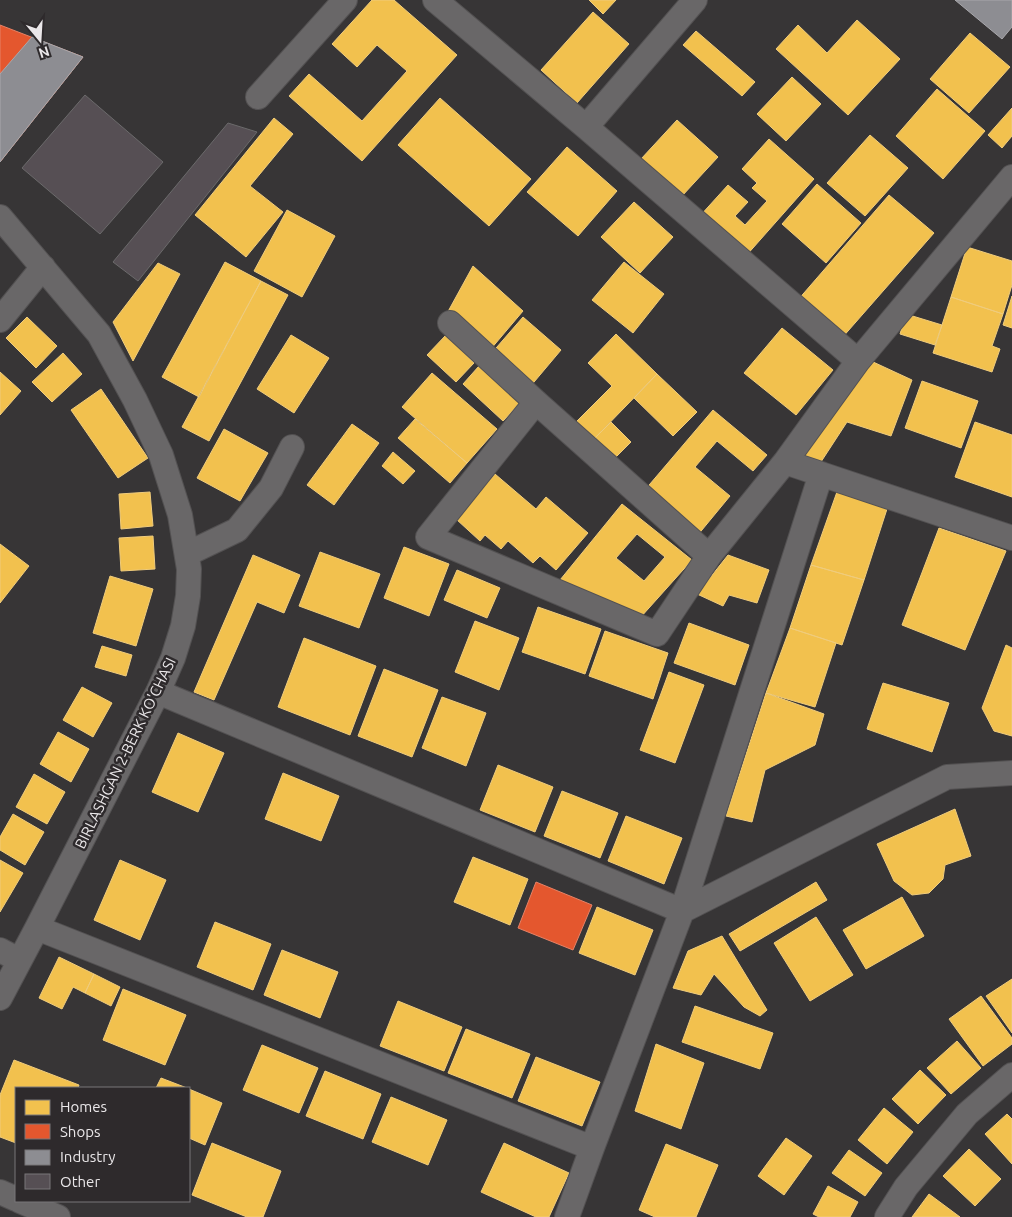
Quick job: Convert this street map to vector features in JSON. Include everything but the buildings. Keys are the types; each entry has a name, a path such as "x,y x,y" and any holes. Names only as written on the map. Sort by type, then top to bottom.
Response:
{"street":[{"path":"258,97 345,0"},
{"path":"435,0 858,360"},
{"path":"586,127 695,0"},
{"path":"536,402 428,537 657,634 709,556 785,462 858,360 1012,177"},
{"name":"BIRLASHGAN 2-BERK KO'CHASI","path":"0,217 99,334 135,400 161,455 180,515 189,569 188,596 183,626 173,658 158,692 37,928 10,955 0,998"},
{"path":"0,320 43,268"},
{"path":"450,323 709,556"},
{"path":"187,554 237,530 271,488 292,448"},
{"path":"785,462 1012,538"},
{"path":"567,1217 682,911 821,474"},
{"path":"158,692 682,911 947,776 1012,772"},
{"path":"37,928 592,1148"},
{"path":"887,1217 906,1188 967,1114 1012,1075"},
{"path":"0,1192 15,1199"},
{"path":"22,1202 58,1217"}]}
